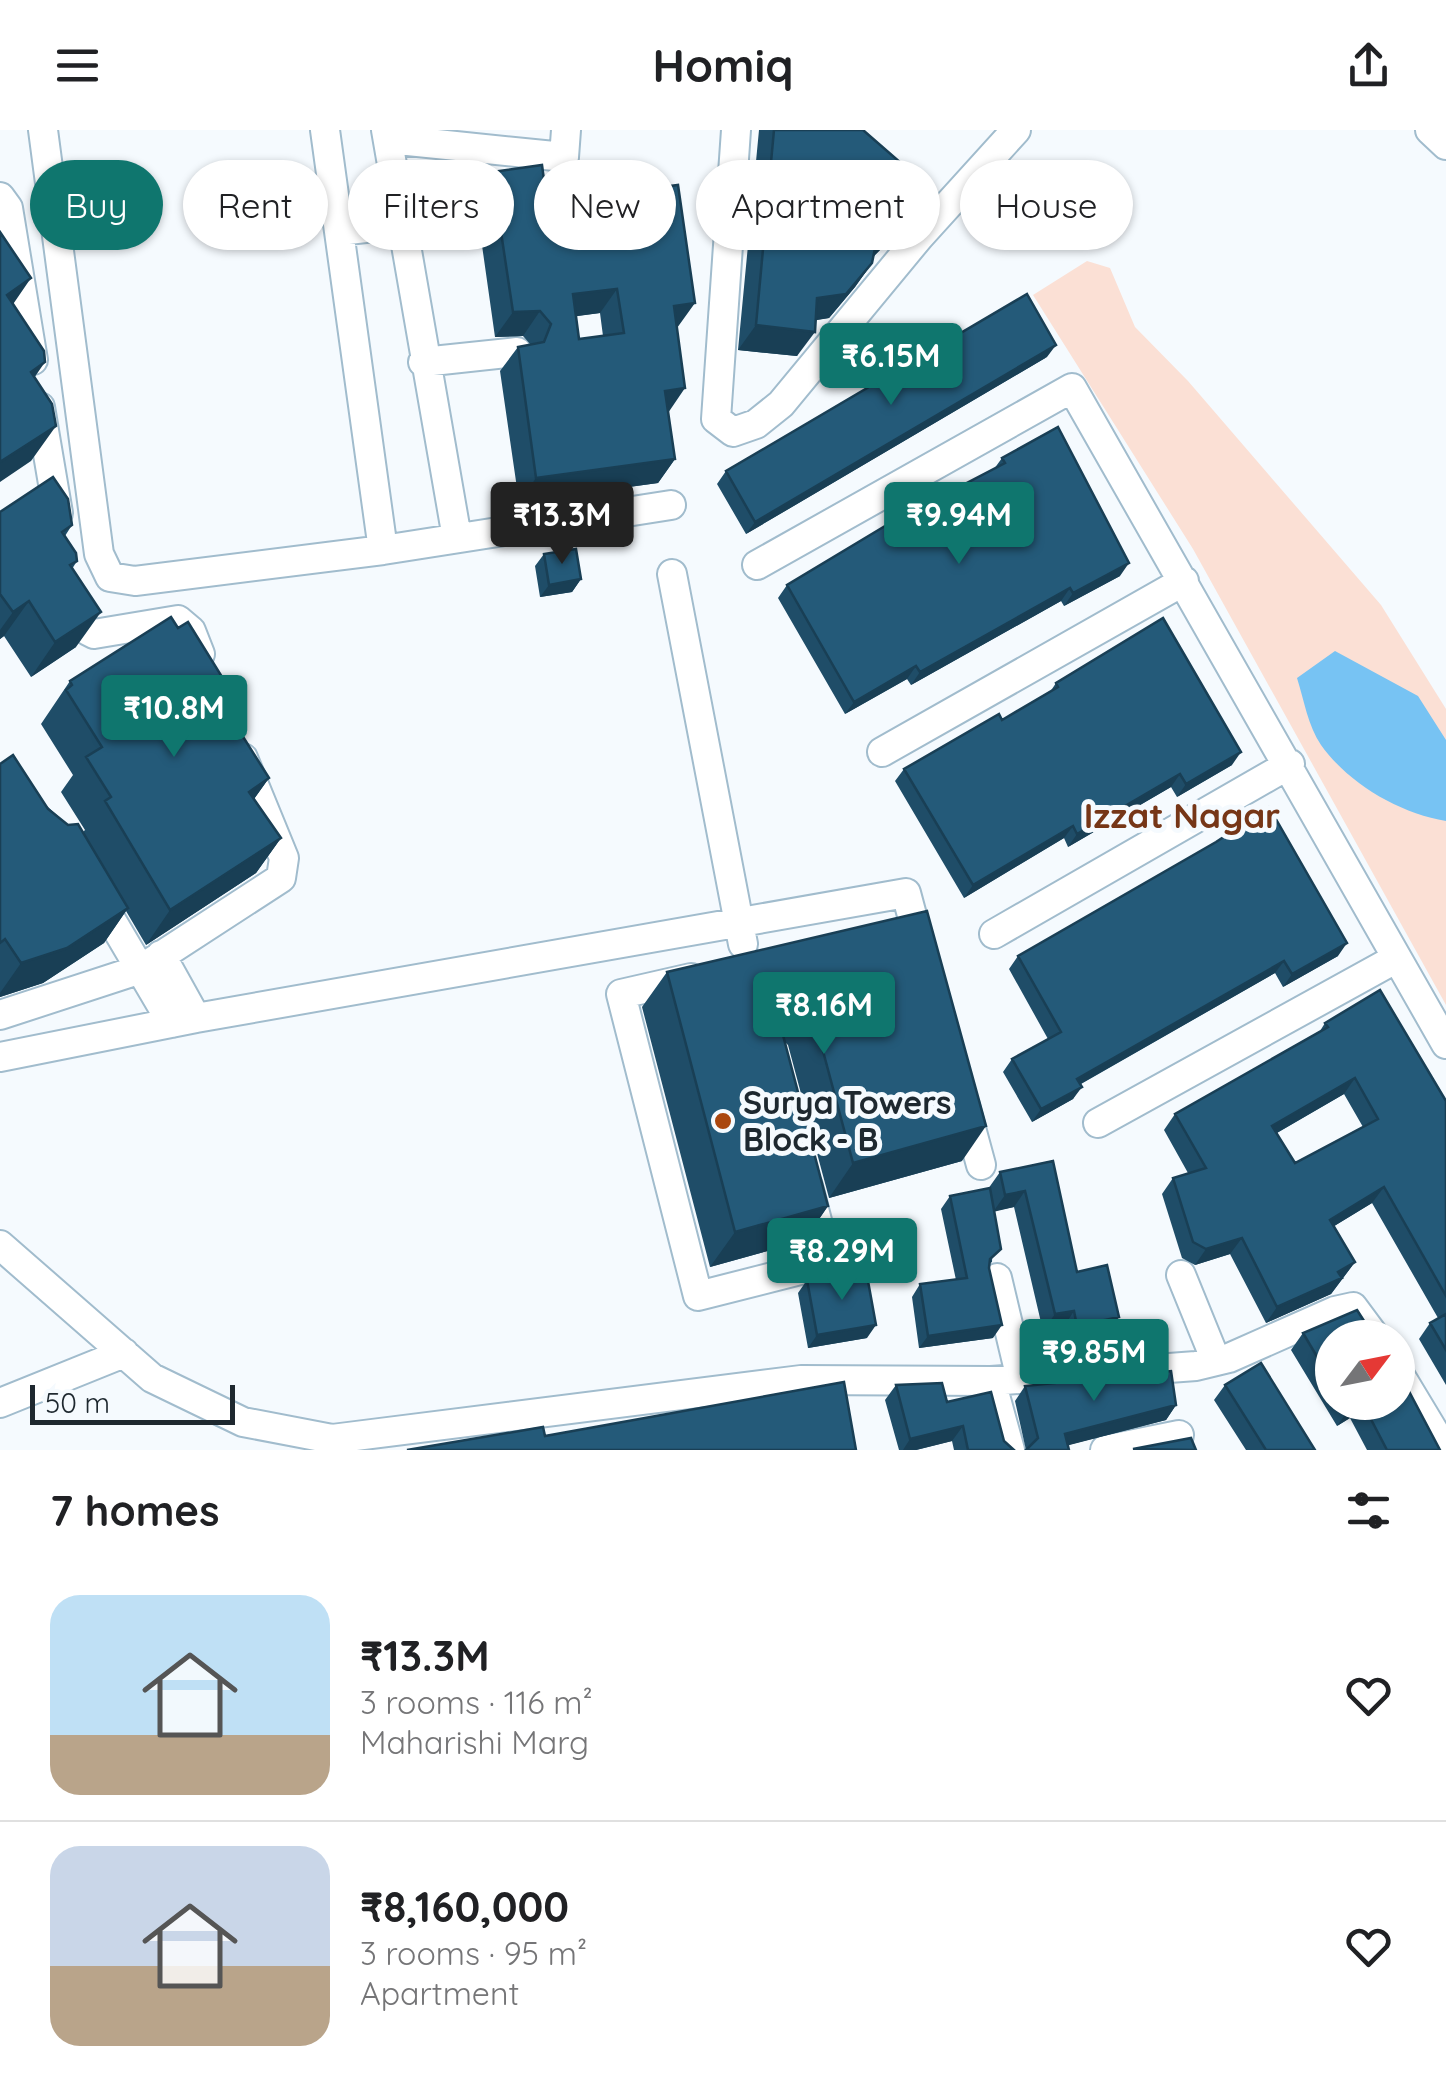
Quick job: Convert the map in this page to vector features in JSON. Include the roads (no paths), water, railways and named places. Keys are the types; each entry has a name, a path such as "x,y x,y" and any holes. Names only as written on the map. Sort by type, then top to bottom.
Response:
{"street":[{"path":"43,130 99,554 110,577 135,582 383,550 671,504"},
{"path":"325,130 383,550"},
{"path":"391,160 387,134 564,157 566,130"},
{"path":"736,130 716,419 732,432 756,424 781,404 920,236 1016,130"},
{"path":"1430,130 1446,144"},
{"path":"0,197 8,208 62,539"},
{"path":"339,232 348,231"},
{"path":"404,250 457,538"},
{"path":"423,362 517,352"},
{"path":"758,565 1072,388 1290,764 1446,1044"},
{"path":"672,574 750,942"},
{"path":"68,578 74,616 83,629 94,634 178,620 191,631 212,683"},
{"path":"882,752 1184,581"},
{"path":"0,1015 151,962 281,878 285,868 234,736"},
{"path":"994,934 1290,764"},
{"path":"85,876 151,962 184,1020"},
{"path":"0,1057 184,1020 750,942 906,894 906,927 930,980"},
{"path":"750,942 721,971 621,994 698,1296 828,1262 800,1157"},
{"path":"1098,1123 1397,958"},
{"path":"956,1072 981,1165"},
{"path":"0,1244 152,1378 242,1422 333,1444 801,1380 991,1381 1216,1361 1315,1322"},
{"path":"1181,1276 1216,1361"},
{"path":"997,1278 1021,1379"},
{"path":"1320,1320 1353,1307 1363,1320"},
{"path":"0,1403 124,1353"},
{"path":"991,1381 1010,1450"},
{"path":"1415,1401 1444,1450"},
{"path":"1105,1450 1178,1435"}],"water":[{"path":"1335,651 1418,696 1446,740 1446,821 1376,795 1346,772 1321,745 1297,678"}],"place":[{"name":"Surya Towers Block - B","path":"723,1121"}],"district":[{"name":"Izzat Nagar","path":"1182,816"}]}
